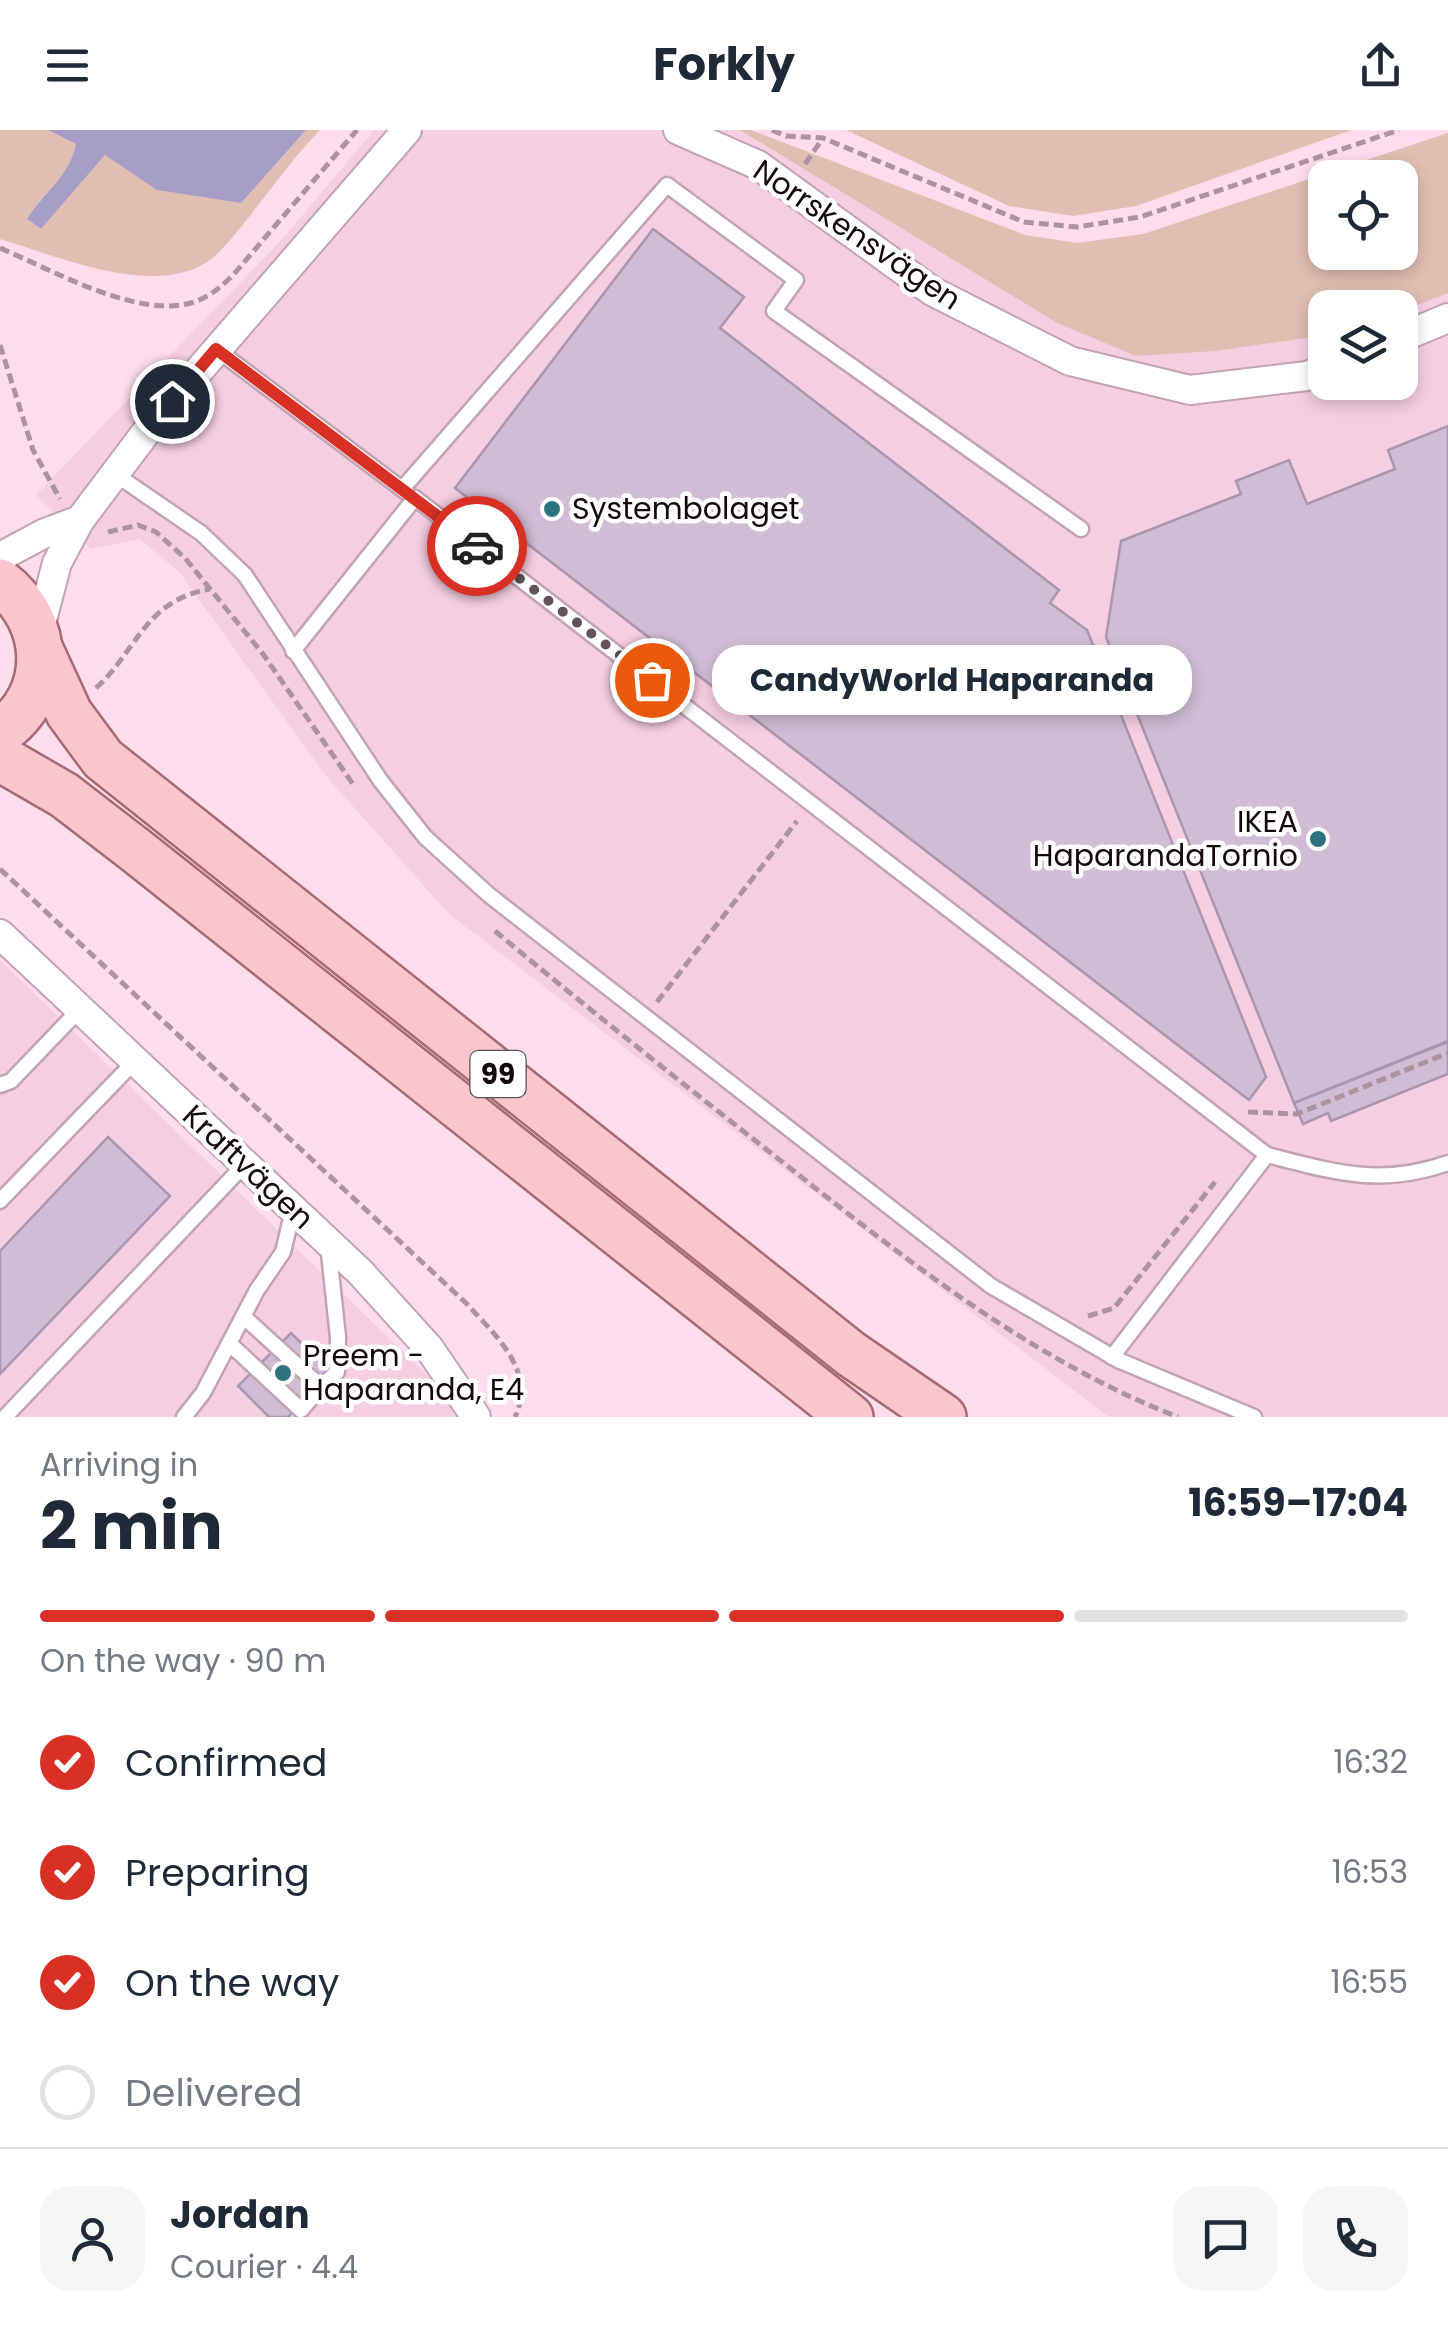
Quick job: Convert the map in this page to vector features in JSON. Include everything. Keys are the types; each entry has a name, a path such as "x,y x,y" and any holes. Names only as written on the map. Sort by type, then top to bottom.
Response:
{"main road":[{"name":"99","path":"0,582 23,603 69,713 116,770 851,1354 944,1417"},
{"path":"0,732 28,703 36,688 39,644"},
{"name":"99","path":"0,758 64,795 138,852 850,1417"}],"street":[{"path":"39,644 52,577 80,520 216,349 407,130"},
{"name":"Norrskensvägen","path":"678,130 758,165 932,292 1070,361 1190,390 1287,380 1308,373"},
{"path":"1418,330 1448,318"},
{"path":"0,557 80,520"},
{"name":"Kraftvägen","path":"0,934 327,1241 429,1348 476,1417"}],"lane":[{"path":"293,651 408,494 667,184 796,280 774,311 1081,529"},
{"path":"216,349 1267,1155 1370,1178 1392,1177 1448,1163"},
{"path":"115,474 201,533 245,575 380,780 425,837 490,896 991,1286 1112,1356 1254,1417"},
{"path":"0,1085 11,1082 80,1009"},
{"path":"0,1201 135,1061"},
{"path":"1112,1356 1267,1155"},
{"path":"5,1417 244,1164"},
{"path":"184,1417 203,1393 283,1252 293,1209"},
{"path":"230,1344 301,1410 336,1372 338,1337 327,1241"},
{"path":"244,1317 321,1388"}],"path":[{"path":"0,248 134,303 163,306 195,302 216,292 234,274 357,130"},
{"path":"772,130 786,136 823,138 1024,222 1077,227 1140,216 1399,130"},
{"path":"627,1040 811,802"},
{"path":"0,869 466,1303 509,1352 520,1374 523,1400 515,1417"},
{"path":"1062,1359 1087,1316 1114,1308 1220,1175"}],"shaded area":[{"path":"0,130 48,130 76,144 62,174 27,219 41,229 105,155 158,190 241,203 306,130 320,130 221,250 199,266 174,274 145,276 83,265 0,239"},
{"path":"48,130 306,130 241,203 157,190 105,155 41,229 27,219 62,174 76,144"},
{"path":"374,130 740,130 1057,323 1136,356 1217,351 1308,338 1308,400 1418,400 1418,305 1448,293 1448,1417 1109,1417 449,914 326,776 180,573 140,539 91,549 36,495 284,237"},
{"path":"740,130 751,130 1025,235 1077,243 1143,234 1308,179 1308,270 1418,270 1418,160 1366,160 1448,133 1448,293 1418,305 1418,290 1308,290 1308,338 1217,351 1136,356 1057,323"},
{"path":"846,130 1351,130 1136,206 1073,216 1009,206"},
{"path":"0,960 470,1417 0,1417"}],"building":[{"path":"653,229 744,297 720,328 1059,590 1050,603 1087,630 1266,1077 1249,1100 455,488"},
{"name":"IKEA HaparandaTornio","path":"1448,426 1448,1041 1294,1103 1106,637 1121,541 1241,494 1236,481 1289,460 1307,504 1395,469 1388,450"},
{"path":"1448,1042 1448,1074 1331,1121 1328,1113 1303,1124 1294,1103"},
{"path":"108,1137 170,1196 0,1374 0,1251"},
{"path":"291,1333 332,1373 288,1417 269,1417 238,1386"}],"way so far":[{"path":"477,546 652,680"}],"place":[{"name":"Systembolaget","path":"552,509"},
{"name":"CandyWorld Haparanda","path":"652,680"},
{"name":"IKEA HaparandaTornio","path":"1318,839"},
{"name":"Preem - Haparanda, E4","path":"283,1373"}],"route":[{"path":"172,401 216,349 477,546"}]}
